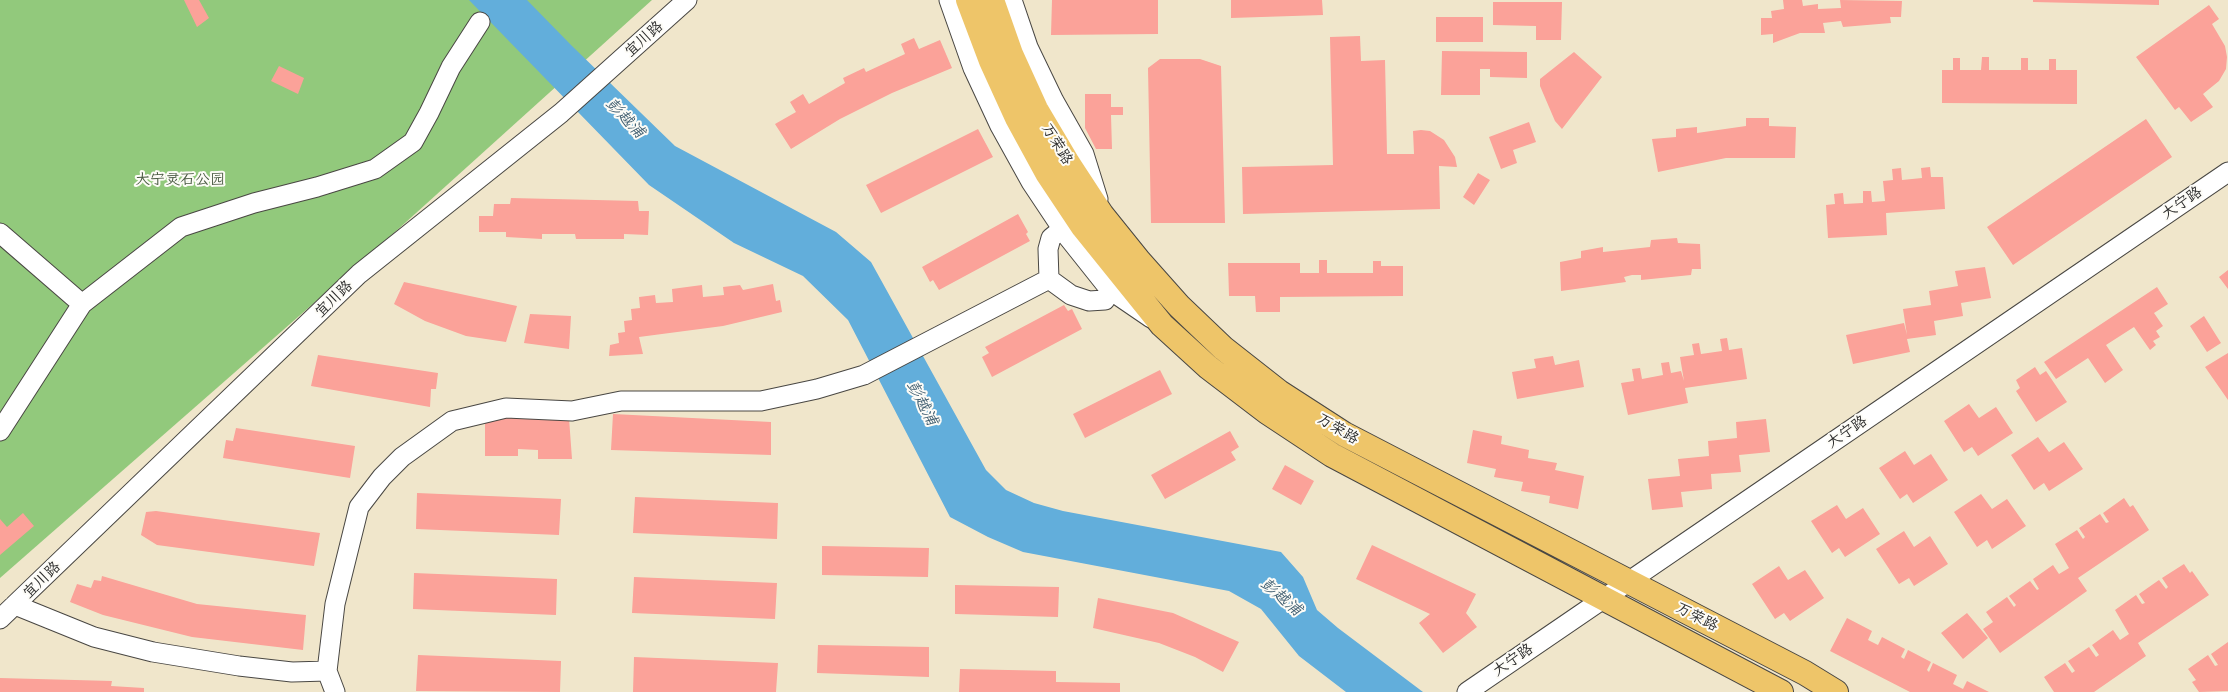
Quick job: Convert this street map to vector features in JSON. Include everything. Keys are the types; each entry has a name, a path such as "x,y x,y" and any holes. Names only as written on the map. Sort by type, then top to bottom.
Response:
{"main road":[{"name":"万荣路","path":"968,0 994,69 1017,118 1047,173 1083,227 1162,325 1208,367 1267,412 1332,454 1781,692"},
{"name":"万荣路","path":"992,0 1011,54 1036,108 1068,163 1102,215 1138,261 1179,306 1224,348 1279,392 1344,434 1805,673 1836,692"}],"street":[{"name":"宜川路","path":"0,619 360,274 561,113 686,0"},
{"path":"949,0 973,68 1000,126 1031,182 1062,229 1110,290 1162,325"},
{"path":"1012,0 1028,47 1049,92 1084,154 1102,215"},
{"path":"0,431 82,304 181,227 254,203 317,187 375,169 413,142 429,113 450,67 480,22"},
{"name":"大宁路","path":"1467,692 2228,172"},
{"path":"1062,229 1051,238 1048,249 1050,279 1071,296 1089,301 1105,300 1110,290"},
{"path":"0,233 82,304"},
{"path":"335,692 327,670 335,604 359,507 382,477 402,457 452,421 506,408 572,411 621,401 761,401 817,388 864,375 1050,279"},
{"path":"15,605 94,637 153,652 292,672 327,670"}],"green space":[{"name":"大宁灵石公园","path":"0,0 652,0 395,232 0,578"}],"water":[{"name":"彭越浦","path":"469,0 527,0 675,146 836,232 871,262 986,470 1006,490 1034,503 1063,511 1281,552 1303,577 1317,610 1423,692 1346,692 1299,656 1261,609 1229,591 1023,552 988,537 950,517 848,320 803,276 734,243 649,185"}],"building":[{"path":"184,0 199,0 209,18 197,27"},
{"path":"1052,0 1158,0 1158,34 1051,35"},
{"path":"1231,0 1322,0 1323,15 1231,18"},
{"path":"1783,0 1802,0 1803,6 1818,4 1818,9 1841,8 1840,0 1902,1 1901,17 1890,17 1891,23 1843,27 1841,21 1823,23 1825,33 1800,33 1773,43 1773,34 1761,35 1761,18 1772,18 1771,11 1784,9"},
{"path":"2033,0 2159,0 2159,5 2033,2"},
{"path":"1493,2 1562,2 1561,40 1536,40 1536,26 1493,25"},
{"path":"2209,5 2219,19 2212,24 2225,46 2227,57 2226,69 2219,81 2203,94 2213,107 2191,122 2179,107 2175,110 2136,57"},
{"path":"1436,17 1483,17 1483,42 1436,42"},
{"path":"1360,36 1361,61 1385,60 1387,154 1414,154 1413,131 1421,130 1430,131 1444,140 1455,157 1457,167 1439,166 1440,209 1243,214 1242,167 1333,165 1330,37"},
{"path":"914,38 919,49 940,40 952,68 892,93 840,119 791,149 775,124 796,112 790,102 803,94 809,104 845,83 843,78 864,68 866,72 905,54 901,44"},
{"path":"1442,51 1527,52 1527,78 1490,77 1490,69 1480,69 1480,95 1441,95"},
{"path":"1574,52 1602,77 1562,129 1555,121 1540,86 1540,79"},
{"path":"1982,57 1989,57 1989,70 2021,70 2021,58 2028,58 2028,70 2049,70 2049,59 2056,59 2056,70 2077,70 2077,104 1942,103 1942,70 1953,70 1953,58 1960,58 1960,70 1981,70"},
{"path":"1160,59 1200,59 1221,66 1225,223 1151,223 1148,68"},
{"path":"279,66 304,78 298,94 271,81"},
{"path":"1085,94 1111,94 1111,107 1123,107 1123,115 1111,115 1112,149 1096,149 1085,128"},
{"path":"1746,118 1769,118 1769,126 1796,127 1795,158 1726,158 1658,172 1652,139 1676,137 1676,129 1697,127 1697,133 1746,126"},
{"path":"2146,119 2172,157 2013,265 1987,227"},
{"path":"1529,122 1536,142 1513,150 1517,163 1501,169 1489,137"},
{"path":"978,129 993,157 881,213 866,185"},
{"path":"1930,167 1931,177 1943,177 1945,209 1886,213 1887,235 1828,238 1826,205 1835,204 1834,194 1843,193 1844,204 1863,203 1863,191 1871,191 1872,202 1885,201 1883,181 1893,180 1892,169 1901,168 1902,180 1922,178 1921,168"},
{"path":"1478,173 1490,180 1474,205 1463,197"},
{"path":"511,198 638,201 639,211 649,211 648,235 624,234 624,239 576,239 575,234 542,234 542,239 506,237 506,232 479,232 479,216 493,216 494,204 510,204"},
{"path":"1018,214 1028,232 1026,234 1030,241 939,290 933,280 930,282 922,267"},
{"path":"1677,238 1678,243 1700,244 1701,269 1692,269 1691,275 1641,280 1641,275 1632,275 1624,277 1626,282 1561,291 1560,262 1581,258 1581,251 1603,247 1603,252 1650,247 1651,240"},
{"path":"1319,260 1327,260 1327,273 1373,273 1373,261 1381,261 1381,266 1403,266 1403,296 1280,297 1280,312 1256,312 1255,296 1229,296 1228,263 1300,263 1300,273 1319,273"},
{"path":"1985,267 1991,298 1961,303 1963,316 1934,321 1936,335 1907,339 1910,352 1853,364 1846,335 1904,323 1907,335 1903,309 1931,305 1929,291 1958,286 1955,271"},
{"path":"2228,270 2228,289 2219,277"},
{"path":"404,282 517,306 506,342 466,336 425,321 394,304"},
{"path":"773,284 776,301 780,300 782,312 723,326 639,337 643,354 609,356 610,345 619,343 618,333 625,332 624,321 632,320 631,309 640,308 639,297 655,295 656,303 673,302 672,289 702,285 703,297 724,295 723,287 740,285 743,290"},
{"path":"2157,287 2168,304 2154,313 2163,326 2156,331 2160,337 2153,341 2156,345 2150,350 2134,327 2106,345 2123,370 2105,383 2088,358 2056,379 2044,362"},
{"path":"1064,305 1068,311 1072,309 1082,329 992,377 982,357 989,353 985,347"},
{"path":"530,314 571,316 569,349 524,343"},
{"path":"2204,316 2221,343 2207,352 2190,326"},
{"path":"1727,338 1729,350 1742,348 1747,379 1685,388 1688,403 1628,415 1621,383 1634,381 1632,369 1640,368 1642,379 1663,375 1661,363 1669,362 1671,373 1681,371 1684,381 1680,357 1694,355 1692,344 1699,343 1701,354 1722,351 1720,339"},
{"path":"2228,353 2228,400 2205,367"},
{"path":"318,355 438,373 436,389 431,389 430,407 311,386"},
{"path":"1553,356 1555,365 1579,360 1584,387 1517,399 1512,372 1536,368 1534,359"},
{"path":"2035,367 2040,375 2046,371 2067,402 2036,422 2016,391 2020,388 2016,380"},
{"path":"1160,370 1172,394 1085,438 1073,414"},
{"path":"1969,404 1979,418 1996,407 2013,433 1978,456 1972,447 1964,452 1944,421"},
{"path":"613,414 771,422 771,455 611,450"},
{"path":"485,417 569,418 572,459 538,459 538,450 518,449 518,456 485,456"},
{"path":"1766,419 1770,452 1739,455 1741,472 1711,474 1712,489 1681,492 1683,507 1652,510 1648,479 1680,476 1678,459 1709,456 1708,441 1737,438 1736,422"},
{"path":"236,428 355,446 350,478 223,458 226,440 233,441"},
{"path":"1473,430 1502,436 1501,444 1529,450 1528,458 1557,463 1555,470 1584,476 1578,509 1549,503 1550,496 1521,491 1523,482 1494,477 1496,469 1467,463"},
{"path":"1230,431 1239,447 1231,452 1236,460 1165,499 1151,475"},
{"path":"2038,437 2049,452 2064,442 2083,469 2049,491 2044,483 2034,490 2011,455"},
{"path":"1905,451 1914,465 1931,454 1948,480 1913,503 1907,494 1900,499 1879,468"},
{"path":"1285,465 1314,481 1301,505 1272,489"},
{"path":"417,493 561,499 559,535 416,529"},
{"path":"1981,494 1992,509 2007,499 2026,526 1992,549 1987,540 1977,547 1954,512"},
{"path":"635,497 778,503 777,539 633,533"},
{"path":"2124,498 2130,507 2133,505 2149,530 2078,578 2087,591 2000,653 1983,629 1993,622 1986,612 2007,597 2014,607 2016,605 2009,596 2030,581 2037,590 2039,589 2033,579 2053,565 2059,574 2069,568 2055,544 2077,530 2083,539 2085,537 2079,528 2100,514 2106,523 2109,522 2103,513"},
{"path":"1837,505 1846,519 1863,508 1880,534 1845,557 1839,548 1832,553 1811,521"},
{"path":"156,511 320,533 314,566 157,545 141,535 146,512"},
{"path":"23,513 34,526 0,555 0,519 7,527"},
{"path":"1904,531 1914,547 1930,536 1948,564 1914,586 1909,578 1899,584 1876,549"},
{"path":"1372,545 1476,594 1466,613 1477,627 1443,653 1419,623 1430,614 1356,579"},
{"path":"822,546 929,548 928,577 822,575"},
{"path":"2184,564 2190,573 2192,571 2209,595 2138,643 2146,656 2094,692 2054,692 2044,677 2065,663 2072,673 2075,671 2068,661 2089,647 2096,657 2099,655 2092,645 2113,630 2120,640 2129,634 2115,610 2136,595 2142,604 2145,603 2139,594 2159,580 2166,589 2168,587 2162,578"},
{"path":"1779,566 1788,580 1805,570 1824,598 1790,621 1784,613 1775,619 1752,584"},
{"path":"414,573 557,579 556,615 413,609"},
{"path":"102,576 197,604 306,615 303,650 192,637 103,615 70,602 77,584 91,588 94,580 101,581"},
{"path":"634,577 777,583 775,619 632,613"},
{"path":"955,585 1059,587 1058,617 955,614"},
{"path":"1098,598 1173,613 1239,642 1223,672 1195,657 1159,643 1093,628"},
{"path":"1967,613 1988,638 1963,659 1941,633"},
{"path":"1847,618 1872,631 1868,640 1878,645 1882,637 1905,649 1901,657 1904,659 1908,650 1931,662 1927,670 1929,672 1933,663 1957,675 1953,684 1963,689 1967,681 1989,692 1910,692 1830,651"},
{"path":"2228,642 2228,691 2199,692 2192,682 2196,680 2188,669 2208,655 2215,666 2218,665 2211,654"},
{"path":"818,645 929,647 929,677 817,673"},
{"path":"418,655 561,661 560,692 416,691"},
{"path":"634,657 778,663 776,692 633,692"},
{"path":"960,669 1056,671 1056,682 1120,683 1120,692 959,692"},
{"path":"0,678 112,681 111,686 144,688 144,692 0,692"}]}
